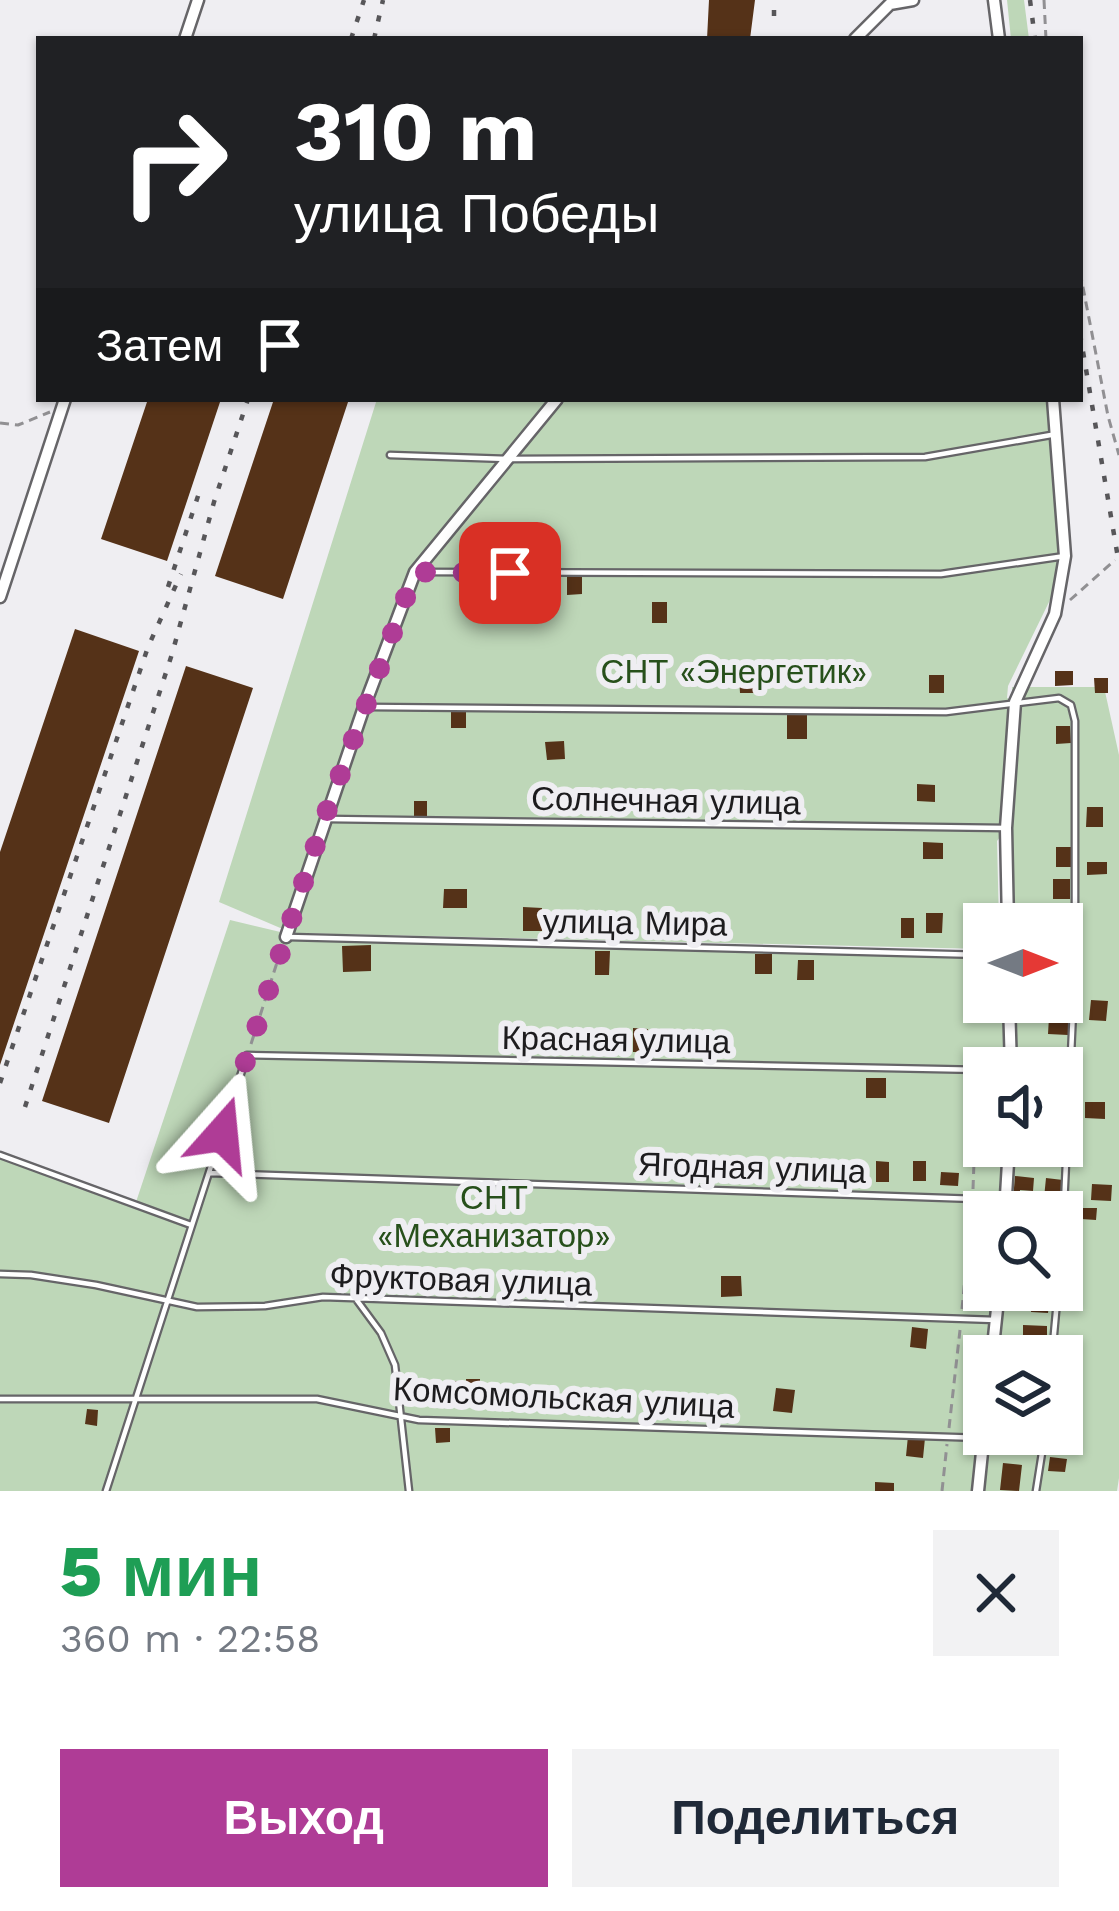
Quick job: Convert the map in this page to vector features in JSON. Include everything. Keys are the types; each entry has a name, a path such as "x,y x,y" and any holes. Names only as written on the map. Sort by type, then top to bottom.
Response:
{"street":[{"path":"186,36 198,0"},
{"path":"858,36 890,4 913,0"},
{"path":"994,0 999,36"},
{"path":"286,937 415,572 555,402"},
{"path":"1008,903 1006,828 1015,702 1055,614 1065,556 1053,402"},
{"path":"0,596 64,403"},
{"path":"994,1335 997,1311"},
{"path":"978,1491 982,1455"}],"lane":[{"path":"391,455 925,457 1057,435"},
{"path":"415,572 941,574 1065,556"},
{"path":"364,706 946,712 1059,698 1071,705 1076,721 1076,968 1065,1191"},
{"name":"Солнечная улица","path":"324,819 1006,828"},
{"name":"улица Мира","path":"286,937 963,955"},
{"path":"106,1491 247,1055"},
{"name":"Красная улица","path":"247,1055 963,1071"},
{"path":"0,1155 191,1225"},
{"name":"Ягодная улица","path":"209,1173 963,1198"},
{"name":"Фруктовая улица","path":"0,1274 96,1285 197,1307 266,1306 323,1297 996,1320"},
{"path":"356,1298 381,1333 395,1366 409,1491"},
{"name":"Комсомольская улица","path":"0,1399 317,1399 419,1420 963,1435"},
{"path":"1036,1491 1042,1455"}],"path":[{"path":"1044,0 1046,36"},
{"path":"1083,287 1119,455"},
{"path":"0,423 18,425 64,403"},
{"path":"1055,614 1115,560"},
{"path":"247,1055 286,937"},
{"path":"942,1491 963,1297"}],"green space":[{"path":"1007,0 1024,0 1029,36 1011,36"},
{"path":"376,402 1057,402 1070,559 1008,686 1007,698 1012,700 1012,687 1104,687 1119,755 1117,1491 0,1491 0,1151 136,1202 230,920 293,935 963,951 963,1023 1083,1023 1083,903 1003,903 1003,833 997,841 998,903 963,903 963,949 292,933 219,902"}],"building":[{"path":"709,0 755,0 750,36 707,36"},
{"path":"147,402 220,402 167,561 101,539"},
{"path":"273,402 348,402 283,599 215,576"},
{"path":"567,577 582,577 582,594 567,595"},
{"path":"554,583 554,601 540,601 539,584"},
{"path":"652,602 667,602 667,623 652,623"},
{"path":"75,629 139,651 0,1065 0,852"},
{"path":"186,666 253,688 109,1123 42,1101"},
{"path":"1055,671 1073,671 1073,685 1055,686"},
{"path":"754,675 754,693 740,693 739,676"},
{"path":"929,675 944,675 944,693 929,693"},
{"path":"1094,678 1108,678 1108,693 1095,693"},
{"path":"451,710 466,710 466,728 451,728"},
{"path":"787,714 807,714 807,739 787,739"},
{"path":"1056,726 1070,726 1071,743 1056,744"},
{"path":"564,741 565,759 547,760 545,742"},
{"path":"917,784 935,785 935,802 917,801"},
{"path":"414,801 427,801 427,816 414,816"},
{"path":"1087,807 1103,807 1103,827 1086,827"},
{"path":"923,842 943,843 943,859 923,859"},
{"path":"1056,847 1073,847 1072,867 1056,867"},
{"path":"1087,862 1107,862 1107,874 1087,875"},
{"path":"1053,879 1070,879 1070,899 1053,899"},
{"path":"444,889 467,889 467,908 443,908"},
{"path":"523,907 542,908 542,931 523,931"},
{"path":"926,913 943,913 942,933 926,933"},
{"path":"901,918 914,918 914,938 901,938"},
{"path":"664,924 665,938 644,939 643,925"},
{"path":"371,945 371,971 343,972 342,946"},
{"path":"595,951 610,951 609,975 595,975"},
{"path":"755,954 772,954 772,974 755,974"},
{"path":"798,960 814,960 814,980 797,980"},
{"path":"1091,1000 1108,1001 1106,1021 1089,1020"},
{"path":"1049,1023 1069,1023 1068,1035 1048,1034"},
{"path":"633,1028 648,1029 647,1052 633,1052"},
{"path":"866,1078 886,1078 886,1098 866,1098"},
{"path":"1085,1102 1105,1102 1105,1119 1085,1118"},
{"path":"876,1161 889,1162 889,1182 876,1182"},
{"path":"913,1161 926,1161 926,1181 913,1181"},
{"path":"941,1172 959,1173 958,1186 940,1185"},
{"path":"1015,1176 1034,1178 1033,1191 1014,1191"},
{"path":"1046,1178 1063,1180 1062,1191 1045,1191"},
{"path":"1092,1184 1112,1185 1111,1201 1091,1200"},
{"path":"1083,1208 1097,1208 1096,1220 1083,1219"},
{"path":"721,1276 741,1276 742,1296 721,1297"},
{"path":"1023,1325 1047,1326 1047,1335 1023,1335"},
{"path":"912,1327 928,1329 926,1349 910,1347"},
{"path":"466,1379 480,1379 480,1403 466,1403"},
{"path":"452,1381 461,1381 461,1403 452,1403"},
{"path":"776,1388 795,1390 792,1413 773,1411"},
{"path":"87,1409 98,1410 97,1426 85,1424"},
{"path":"435,1428 450,1428 450,1442 436,1443"},
{"path":"908,1436 925,1438 923,1458 906,1456"},
{"path":"1050,1457 1067,1459 1065,1472 1048,1471"},
{"path":"1003,1463 1022,1465 1019,1491 1000,1490"},
{"path":"875,1482 894,1483 894,1491 875,1491"}],"railway":[{"path":"352,36 364,0"},
{"path":"375,36 383,0"},
{"path":"774,0 774,16"},
{"path":"1030,0 1035,36"},
{"path":"1083,352 1119,564"},
{"path":"25,1107 172,654 247,402"},
{"path":"168,587 200,490"},
{"path":"0,1083 148,647 181,574"}],"route":[{"path":"222,1134 324,819 415,572 510,573"}],"park label":[{"name":"СНТ «Энергетик»","path":"734,671"},
{"name":"СНТ «Механизатор»","path":"494,1216"}]}
